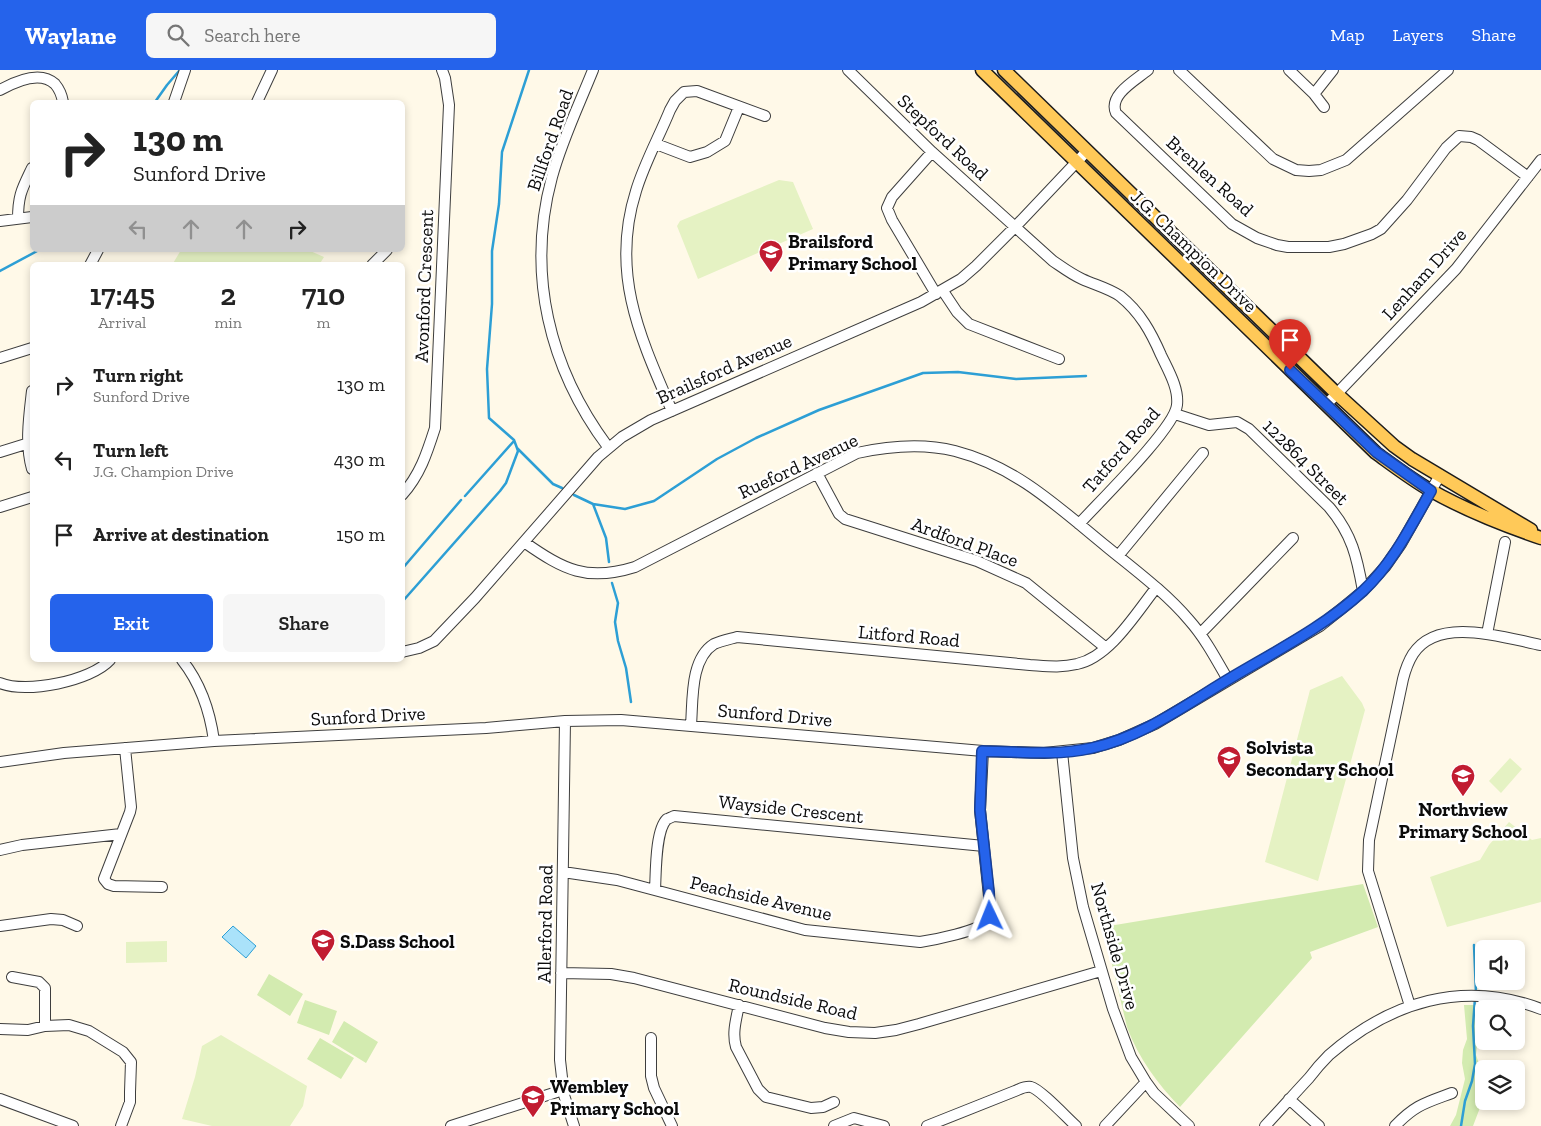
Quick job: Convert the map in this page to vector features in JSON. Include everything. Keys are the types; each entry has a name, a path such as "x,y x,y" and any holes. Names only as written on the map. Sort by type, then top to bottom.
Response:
{"main road":[{"name":"J.G. Champion Drive","path":"982,70 1376,452 1431,491 1510,527 1541,538"},
{"name":"J.G. Champion Drive","path":"1004,70 1337,394 1394,446 1522,523 1541,538"}],"street":[{"path":"175,100 185,70"},
{"path":"258,100 272,70"},
{"name":"Avonford Crescent","path":"405,491 424,463 435,428 449,105 442,70"},
{"name":"Billford Road","path":"593,70 552,177 544,213 542,269 545,307 560,363 581,407 608,447"},
{"name":"Stepford Road","path":"848,70 932,152 1015,227"},
{"name":"Brenlen Road","path":"1148,70 1118,96 1114,103 1116,113 1232,224 1257,238 1277,245 1288,247 1329,247 1344,244 1381,229 1407,200 1446,148 1459,136 1478,140 1528,177"},
{"path":"1179,70 1258,147 1273,159 1296,170 1309,171 1321,170 1346,160 1448,70"},
{"path":"1289,70 1314,94 1324,107"},
{"path":"1314,94 1333,70"},
{"path":"0,90 28,77 38,75 53,82 59,90 62,100"},
{"path":"672,411 641,336 628,284 626,255 628,223 636,191 674,101 684,92 696,91 765,116"},
{"path":"656,144 690,157 707,152 725,141 739,107"},
{"name":"Brailsford Avenue","path":"405,651 419,648 434,641 453,622 608,447 637,427 939,293 961,279 1015,227 1087,151"},
{"path":"932,152 892,197 888,212 939,293 969,324 1059,359"},
{"name":"Lenham Drive","path":"1326,405 1456,269 1541,160"},
{"path":"18,219 18,201 30,172"},
{"path":"0,221 30,217"},
{"name":"Tatford Road","path":"1015,227 1064,269 1081,279 1113,292 1127,302 1139,315 1151,332 1173,382 1178,404 1175,414 1163,433 1079,524"},
{"path":"375,262 385,252"},
{"path":"0,358 30,349"},
{"path":"30,410 28,444 30,456"},
{"name":"122864 Street","path":"1175,414 1208,425 1237,422 1248,429 1329,507 1340,520 1352,542 1364,591"},
{"path":"0,452 28,444"},
{"name":"Rueford Avenue","path":"524,542 557,564 574,570 607,574 626,570 857,453 881,448 931,448 954,451 1008,471 1031,486 1118,556 1156,588 1187,618 1200,634 1228,680"},
{"path":"1118,556 1203,453"},
{"name":"Ardford Place","path":"817,473 839,514 845,519 977,561 1026,583 1106,648"},
{"name":"Sunford Drive","path":"0,762 47,755 214,741 486,728 565,721 622,720 982,751 1062,752 1093,748 1132,735 1154,724 1320,626 1364,591 1385,567 1401,544 1440,475"},
{"path":"0,507 30,498"},
{"path":"1200,634 1293,538"},
{"path":"1486,634 1505,542"},
{"name":"Litford Road","path":"691,725 696,668 701,656 714,644 737,637 1063,667 1094,658 1106,648 1156,588"},
{"path":"1410,1006 1368,871 1369,840 1403,679 1413,654 1420,646 1448,633 1474,631 1541,646"},
{"path":"0,683 8,686 24,687 66,681 89,675 108,662"},
{"path":"183,662 202,694 210,717 214,741"},
{"name":"Allerford Road","path":"565,721 560,1060 563,1090 574,1126"},
{"path":"125,748 131,807 105,875 106,882 114,886 162,887"},
{"name":"Peachside Avenue","path":"563,872 617,880 805,930 907,941 932,940 979,927 987,923 990,916 980,810 982,751"},
{"name":"Northside Drive","path":"1062,752 1073,858 1083,907 1101,971 1131,1058 1154,1093 1189,1126"},
{"name":"Wayside Crescent","path":"655,890 659,838 662,827 667,819 674,816 984,846"},
{"path":"0,850 22,845 121,834"},
{"path":"0,926 51,919 63,920 77,926"},
{"name":"Roundside Road","path":"561,973 611,974 634,978 825,1028 849,1032 875,1033 919,1024 1101,971"},
{"path":"12,977 39,982 45,988 45,1026"},
{"path":"1265,1126 1328,1056 1358,1032 1386,1016 1428,1000 1468,997 1518,1002 1541,1010"},
{"path":"739,1005 734,1040 762,1094 771,1099 811,1108 823,1107 834,1102"},
{"path":"0,1029 28,1030 45,1026 69,1025 79,1027 111,1043 128,1057 130,1062 130,1097 121,1126"},
{"path":"651,1038 651,1076 654,1088 672,1126"},
{"path":"1105,1126 1146,1082"},
{"path":"927,1126 1015,1091 1030,1087 1041,1094 1076,1126"},
{"path":"451,1126 563,1090"},
{"path":"1395,1126 1405,1115 1418,1106 1452,1093"},
{"path":"0,1099 73,1126"},
{"path":"1289,1099 1319,1126"},
{"path":"834,1126 854,1118 884,1126"}],"green space":[{"path":"779,180 793,182 813,229 698,279 677,226 680,221"},
{"path":"180,252 313,252 324,257 321,262 174,262"},
{"path":"1342,676 1365,710 1318,881 1265,862 1310,690"},
{"path":"1510,758 1522,769 1501,793 1489,781"},
{"path":"1509,822 1532,840 1541,838 1541,902 1447,927 1430,877 1480,860 1489,845"},
{"path":"1363,884 1378,927 1310,952 1312,958 1180,1107 1149,1070 1132,1039 1127,1027 1103,927"},
{"path":"167,941 167,962 126,963 126,942"},
{"path":"269,974 303,994 290,1016 257,995"},
{"path":"305,1000 337,1011 329,1035 297,1023"},
{"path":"1464,1005 1475,1005 1475,1050 1477,1050 1478,1060 1475,1060 1475,1110 1479,1110 1473,1126 1450,1126 1456,1115 1465,1079 1462,1063 1463,1050 1467,1039"},
{"path":"344,1021 378,1042 366,1063 332,1042"},
{"path":"221,1035 307,1086 303,1106 290,1126 212,1126 182,1119 202,1046"},
{"path":"320,1038 354,1058 341,1079 307,1059"}],"water":[{"path":"233,926 256,946 246,958 222,937"}],"waterway":[{"path":"529,70 502,152 499,204 492,251 492,304 487,369 489,418 514,440 517,448 553,484 562,488"},
{"path":"156,100 179,71"},
{"path":"0,271 35,252"},
{"path":"593,504 625,509 654,501 717,459 756,438 819,410 923,373 958,372 1016,379 1086,376"},
{"path":"465,496 514,441"},
{"path":"405,599 506,483 518,451 517,448"},
{"path":"574,495 593,504 606,538 609,562"},
{"path":"405,565 461,500"},
{"path":"612,583 618,603 615,622 618,641 626,668 631,702"},
{"path":"1474,945 1476,993"},
{"path":"1461,1126 1465,1101 1472,1081 1475,1064 1473,1026 1475,998"}],"place":[{"name":"Brailsford Primary School","path":"771,273"},
{"name":"Solvista Secondary School","path":"1229,779"},
{"name":"Northview Primary School","path":"1463,797"},
{"name":"S.Dass School","path":"323,962"},
{"name":"Wembley Primary School","path":"533,1118"}],"route":[{"path":"990,916 980,810 982,751 1044,753 1078,751 1119,740 1154,724 1320,626 1364,591 1374,581 1401,544 1431,491 1376,452 1290,370"}]}
